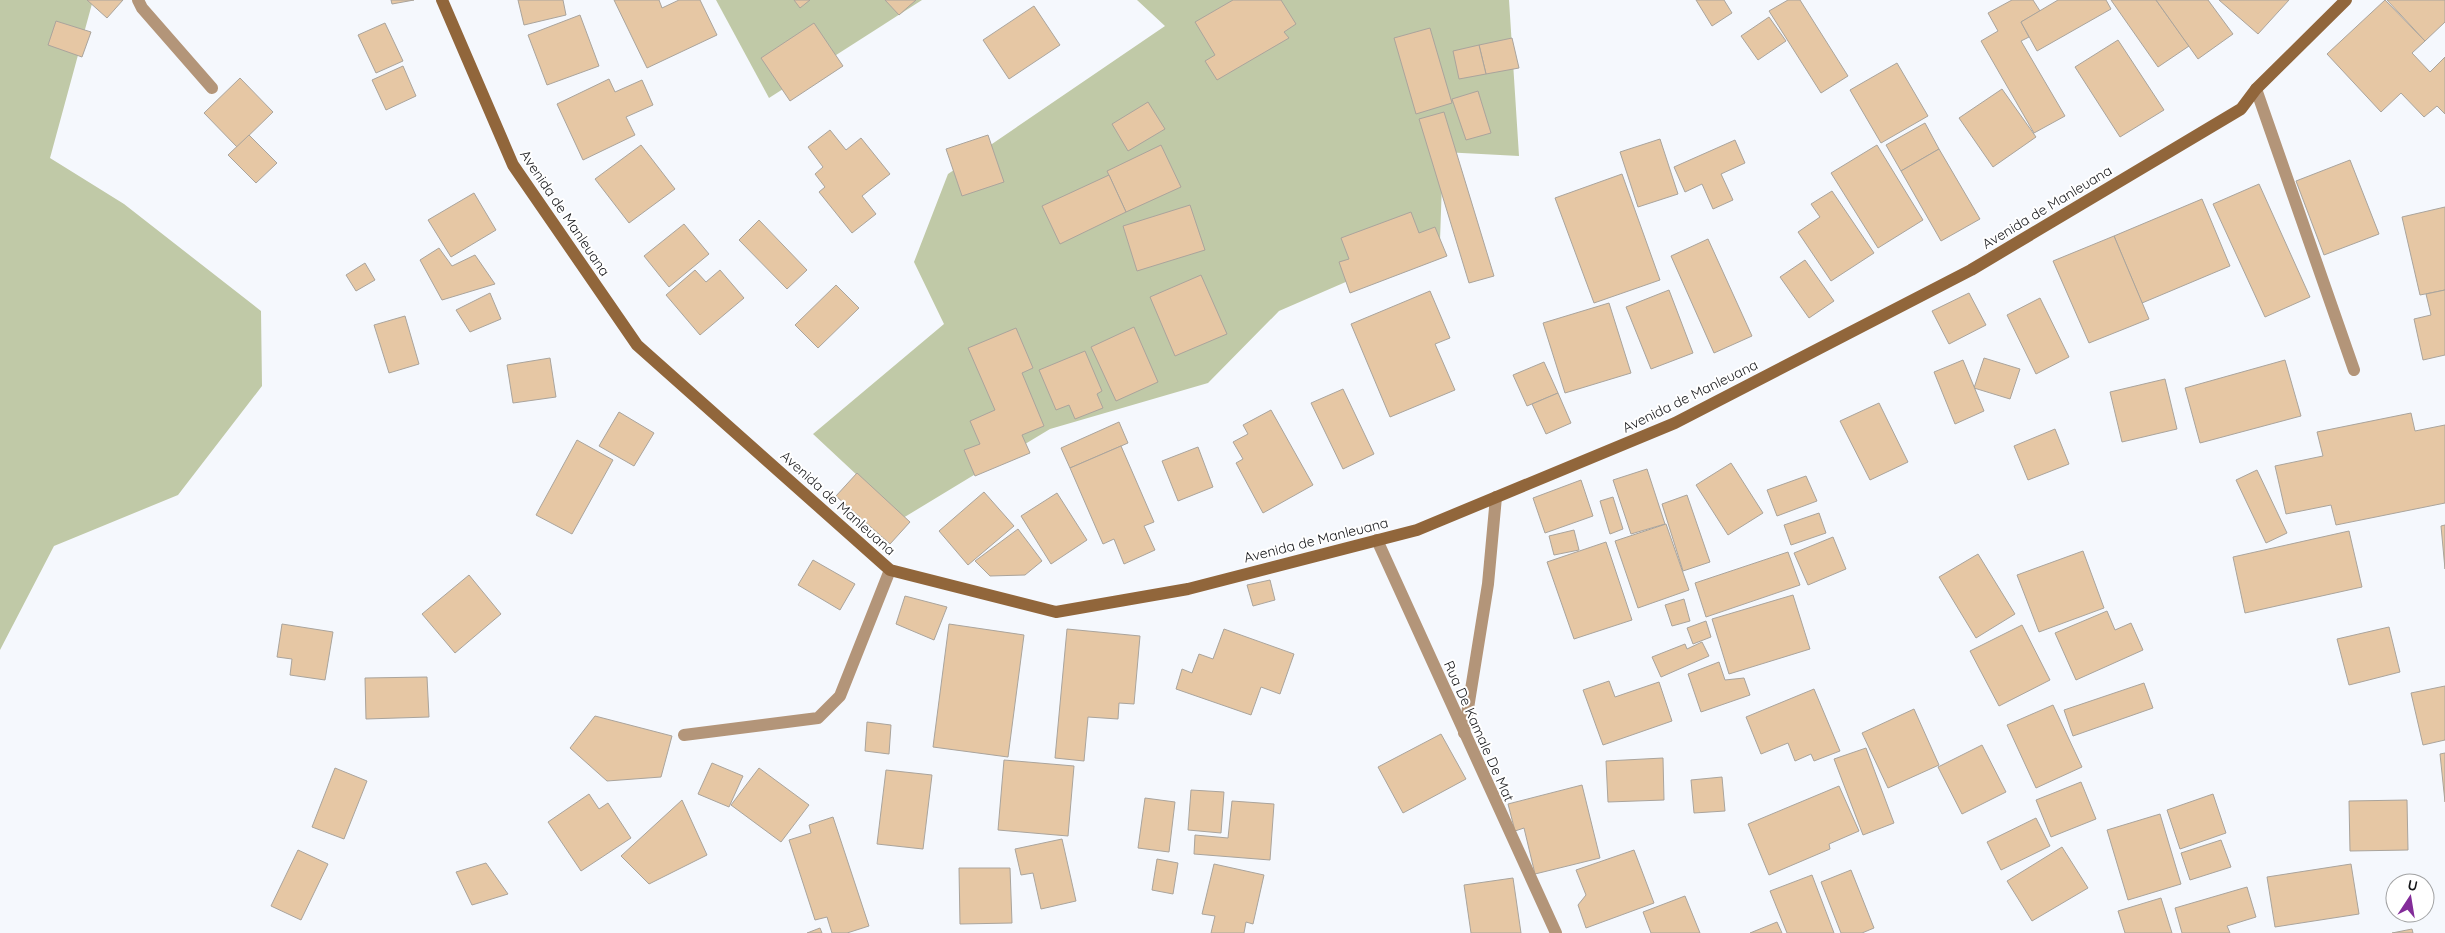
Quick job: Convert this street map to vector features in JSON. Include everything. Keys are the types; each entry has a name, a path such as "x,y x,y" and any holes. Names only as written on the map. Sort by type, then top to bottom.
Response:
{"street":[{"path":"138,0 212,88"},
{"name":"Avenida de Manleuana","path":"442,0 513,165 637,345 890,570 1056,612 1188,589 1417,530 1675,423 1971,270 2241,109 2256,89 2346,0"},
{"path":"2256,89 2354,370"},
{"path":"1464,733 1488,584 1496,497"},
{"name":"Rua De Kamale De Mat","path":"1377,540 1556,933"},
{"path":"684,735 818,718 840,696 890,570"}],"green space":[{"path":"0,0 93,0 50,158 124,204 261,311 262,386 178,495 54,546 0,650"},
{"path":"716,0 922,0 769,98"},
{"path":"1137,0 1509,0 1519,156 1443,152 1440,241 1279,311 1208,383 1050,429 903,518 813,434 944,324 914,262 948,174 1165,26"}],"building":[{"path":"87,0 123,0 107,18"},
{"path":"391,0 414,0 392,4"},
{"path":"518,0 563,0 566,15 524,25"},
{"path":"614,0 659,0 662,8 679,0 700,0 717,35 647,68"},
{"path":"794,0 810,0 800,8"},
{"path":"885,0 916,0 899,15"},
{"path":"1233,0 1281,0 1296,24 1284,32 1289,38 1217,80 1205,61 1215,55 1195,22"},
{"path":"1696,0 1724,0 1732,13 1712,26"},
{"path":"1788,0 1800,0 1848,76 1821,93 1769,11"},
{"path":"2012,0 2033,0 2040,11 2021,22 2029,37 2021,41 2065,116 2034,133 1981,41 1998,31 1988,13"},
{"path":"2058,0 2106,0 2111,9 2037,51 2021,22"},
{"path":"2111,0 2156,0 2189,46 2158,67"},
{"path":"2156,0 2208,0 2233,34 2198,59"},
{"path":"2219,0 2289,0 2258,34"},
{"path":"2385,0 2425,41 2412,53 2430,72 2445,57 2445,114 2437,106 2424,117 2401,93 2381,112 2327,54"},
{"path":"2387,0 2445,0 2445,22 2425,41"},
{"path":"1034,6 1060,45 1009,79 983,40"},
{"path":"580,15 599,66 547,85 528,35"},
{"path":"1769,17 1786,41 1758,60 1741,36"},
{"path":"56,21 91,32 82,57 48,45"},
{"path":"385,23 403,61 376,73 358,35"},
{"path":"814,23 843,66 790,101 761,58"},
{"path":"1430,28 1452,103 1416,114 1394,38"},
{"path":"1512,38 1519,68 1486,74 1479,45"},
{"path":"2118,40 2164,110 2120,137 2075,67"},
{"path":"1479,45 1486,74 1459,79 1453,51"},
{"path":"1897,63 1928,116 1881,143 1850,90"},
{"path":"403,66 416,96 386,110 372,80"},
{"path":"240,78 273,112 237,147 204,113"},
{"path":"609,79 615,92 642,80 653,105 626,117 635,135 583,160 557,104"},
{"path":"2002,89 2036,137 1993,167 1959,118"},
{"path":"1478,91 1491,133 1466,140 1452,99"},
{"path":"1148,102 1165,129 1128,151 1112,124"},
{"path":"1444,112 1494,276 1469,283 1419,119"},
{"path":"1925,123 1939,149 1901,171 1886,145"},
{"path":"830,130 846,150 861,138 890,174 862,196 876,214 852,233 819,192 825,187 815,174 823,167 808,147"},
{"path":"249,135 277,163 256,183 228,155"},
{"path":"988,135 1004,182 962,196 946,149"},
{"path":"1660,139 1678,194 1638,207 1620,152"},
{"path":"1735,140 1745,163 1721,174 1733,200 1713,209 1702,184 1685,192 1674,167"},
{"path":"641,145 675,189 629,223 595,179"},
{"path":"1161,145 1181,187 1126,212 1107,171"},
{"path":"1877,145 1923,220 1878,248 1831,173"},
{"path":"1939,149 1980,219 1941,241 1901,171"},
{"path":"2350,160 2379,234 2324,255 2296,181"},
{"path":"1622,174 1660,280 1594,303 1555,198"},
{"path":"1109,175 1126,212 1060,244 1042,206"},
{"path":"2259,184 2310,297 2265,317 2213,204"},
{"path":"1832,191 1874,253 1831,281 1798,232 1820,217 1811,204"},
{"path":"474,193 496,230 451,257 428,220"},
{"path":"2202,199 2230,266 2142,303 2114,236"},
{"path":"1190,205 1205,250 1137,271 1123,226"},
{"path":"2445,207 2445,290 2420,295 2402,217"},
{"path":"1411,212 1419,233 1435,227 1447,256 1350,293 1339,262 1349,259 1341,238"},
{"path":"759,220 807,270 787,289 739,240"},
{"path":"684,224 709,254 669,287 644,256"},
{"path":"2114,236 2149,319 2089,343 2053,261"},
{"path":"1708,239 1752,336 1714,353 1671,256"},
{"path":"439,248 452,266 475,255 495,284 442,300 420,260"},
{"path":"1805,260 1834,301 1809,318 1780,277"},
{"path":"365,263 375,280 356,291 346,275"},
{"path":"695,270 706,282 720,270 744,298 700,335 666,295"},
{"path":"1201,275 1227,334 1175,356 1150,297"},
{"path":"836,285 859,308 818,348 795,325"},
{"path":"1669,290 1693,353 1651,369 1626,307"},
{"path":"2445,290 2445,355 2423,360 2414,319 2431,315 2426,294"},
{"path":"1430,291 1450,338 1435,344 1455,390 1390,417 1351,324"},
{"path":"490,293 501,319 470,332 456,310"},
{"path":"1969,293 1986,325 1949,344 1932,311"},
{"path":"2040,298 2069,357 2036,374 2007,315"},
{"path":"1609,303 1631,373 1565,393 1543,323"},
{"path":"405,316 419,364 389,373 374,325"},
{"path":"1134,327 1158,382 1116,401 1091,347"},
{"path":"1016,328 1033,368 1022,373 1044,426 1022,435 1030,453 975,476 964,450 980,444 970,421 995,410 968,348"},
{"path":"1085,351 1102,391 1097,394 1103,408 1075,419 1069,405 1056,410 1039,370"},
{"path":"550,358 556,397 513,403 507,365"},
{"path":"1984,358 2020,369 2010,399 1974,388"},
{"path":"1963,360 1984,411 1955,424 1934,372"},
{"path":"2285,360 2301,416 2200,443 2185,388"},
{"path":"1544,362 1558,393 1527,406 1513,375"},
{"path":"2165,379 2177,429 2122,442 2110,392"},
{"path":"1343,389 1374,454 1343,469 1311,403"},
{"path":"1558,393 1571,423 1546,434 1532,404"},
{"path":"1879,403 1908,462 1870,480 1840,421"},
{"path":"1271,410 1313,485 1263,513 1236,463 1243,459 1233,442 1248,434 1243,425"},
{"path":"619,412 654,433 634,466 599,446"},
{"path":"2411,413 2415,431 2445,425 2445,503 2336,525 2331,505 2286,514 2275,466 2323,456 2317,432"},
{"path":"1119,422 1128,443 1070,468 1061,448"},
{"path":"2055,429 2069,464 2028,480 2014,446"},
{"path":"577,440 613,460 572,534 536,515"},
{"path":"1121,446 1154,522 1144,526 1155,550 1124,564 1114,539 1103,544 1070,468"},
{"path":"1198,447 1213,487 1178,501 1162,461"},
{"path":"1731,463 1763,513 1728,535 1696,485"},
{"path":"1647,469 1665,524 1631,534 1613,480"},
{"path":"2257,470 2287,533 2266,543 2236,480"},
{"path":"857,473 910,522 890,544 836,496"},
{"path":"1806,476 1817,501 1777,516 1767,490"},
{"path":"1581,480 1593,516 1545,533 1533,498"},
{"path":"984,492 1014,526 968,565 939,531"},
{"path":"1057,493 1087,540 1051,564 1021,516"},
{"path":"1687,495 1710,562 1683,571 1662,504"},
{"path":"1613,497 1623,529 1610,534 1600,501"},
{"path":"1819,513 1826,533 1791,545 1784,525"},
{"path":"1666,524 1689,590 1638,608 1615,541"},
{"path":"2445,525 2445,569 2441,526"},
{"path":"1018,529 1042,561 1025,575 990,576 975,561"},
{"path":"1574,530 1579,550 1554,555 1549,536"},
{"path":"2349,531 2362,587 2245,613 2233,557"},
{"path":"1833,537 1846,569 1808,585 1794,553"},
{"path":"1606,542 1632,620 1574,639 1547,562"},
{"path":"2083,551 2104,608 2039,632 2017,575"},
{"path":"1788,552 1800,585 1706,617 1695,583"},
{"path":"1978,554 2015,614 1976,638 1939,577"},
{"path":"813,560 855,584 840,610 798,585"},
{"path":"469,575 501,614 455,653 422,614"},
{"path":"1270,580 1275,600 1253,606 1247,585"},
{"path":"1793,595 1810,649 1729,674 1712,619"},
{"path":"905,596 947,607 934,640 896,624"},
{"path":"1684,599 1690,621 1672,626 1665,605"},
{"path":"2107,611 2115,630 2131,623 2143,650 2076,680 2055,633"},
{"path":"1706,621 1711,637 1693,644 1687,628"},
{"path":"282,624 333,632 325,680 290,675 292,659 277,657"},
{"path":"949,624 1024,635 1008,757 933,747"},
{"path":"2022,625 2050,680 1999,706 1970,651"},
{"path":"2389,627 2400,672 2349,685 2337,639"},
{"path":"1067,629 1140,636 1134,704 1119,703 1118,719 1088,717 1084,761 1055,758"},
{"path":"1224,629 1294,654 1280,694 1261,687 1251,715 1176,689 1182,669 1192,673 1199,654 1213,659"},
{"path":"1702,642 1709,656 1661,677 1652,657 1685,644 1687,649"},
{"path":"1719,662 1725,680 1744,678 1750,695 1701,712 1688,674"},
{"path":"427,677 429,717 366,719 365,678"},
{"path":"1609,681 1615,697 1659,682 1672,721 1603,745 1583,690"},
{"path":"2144,683 2153,708 2073,736 2064,710"},
{"path":"2445,686 2445,740 2423,745 2411,693"},
{"path":"1814,689 1840,751 1814,761 1811,754 1795,761 1788,743 1761,754 1746,717"},
{"path":"2053,705 2082,767 2036,788 2007,725"},
{"path":"1914,709 1939,765 1888,788 1862,733"},
{"path":"595,716 672,736 661,777 607,781 570,748"},
{"path":"867,722 891,725 889,754 865,751"},
{"path":"1441,734 1466,779 1403,813 1378,767"},
{"path":"1982,745 2006,792 1962,814 1938,767"},
{"path":"1866,748 1894,823 1863,835 1834,759"},
{"path":"2445,753 2445,802 2440,754"},
{"path":"1663,758 1664,800 1608,802 1606,761"},
{"path":"1004,760 1074,766 1068,836 998,830"},
{"path":"712,763 743,776 729,807 698,794"},
{"path":"335,768 367,781 344,839 312,827"},
{"path":"759,768 809,805 781,842 731,805"},
{"path":"886,770 932,775 923,849 877,844"},
{"path":"1722,777 1725,811 1694,813 1691,780"},
{"path":"2081,782 2096,819 2051,837 2036,800"},
{"path":"1582,785 1600,858 1535,874 1524,828 1515,831 1508,804"},
{"path":"1839,786 1859,831 1829,844 1830,849 1769,875 1748,824"},
{"path":"1191,790 1224,792 1221,833 1188,830"},
{"path":"589,794 599,809 608,803 631,838 581,871 548,822"},
{"path":"2213,794 2226,833 2180,849 2167,810"},
{"path":"1145,798 1175,802 1169,852 1138,848"},
{"path":"682,800 707,855 649,884 621,856"},
{"path":"2407,800 2408,850 2350,851 2349,801"},
{"path":"1232,801 1274,804 1270,860 1194,854 1195,835 1228,838"},
{"path":"2160,814 2181,884 2128,900 2107,830"},
{"path":"833,817 869,926 847,933 832,933 827,917 815,920 789,840 811,833 809,825"},
{"path":"2036,818 2050,846 2001,870 1987,842"},
{"path":"1062,839 1076,901 1041,909 1033,873 1021,875 1015,849"},
{"path":"2221,840 2231,867 2190,880 2181,853"},
{"path":"2062,847 2088,888 2032,921 2007,881"},
{"path":"298,850 328,864 301,920 271,906"},
{"path":"1634,850 1654,903 1586,928 1578,905 1586,895 1576,870"},
{"path":"1157,859 1178,863 1173,894 1152,890"},
{"path":"486,863 508,894 472,905 456,872"},
{"path":"1214,864 1264,875 1253,924 1246,922 1244,933 1211,933 1215,916 1202,914"},
{"path":"2351,864 2359,914 2275,927 2267,877"},
{"path":"959,868 1010,868 1012,923 960,924"},
{"path":"1851,870 1874,928 1862,933 1841,933 1821,882"},
{"path":"1812,875 1834,933 1787,933 1770,891"},
{"path":"1513,878 1521,933 1471,933 1464,885"},
{"path":"2247,887 2256,917 2227,926 2230,933 2182,933 2175,908"},
{"path":"1685,896 1700,933 1651,933 1643,912"},
{"path":"2161,898 2172,933 2125,933 2118,911"},
{"path":"1777,922 1782,933 1750,933"},
{"path":"820,928 822,933 807,933"},
{"path":"2412,929 2413,933 2392,933"}]}
